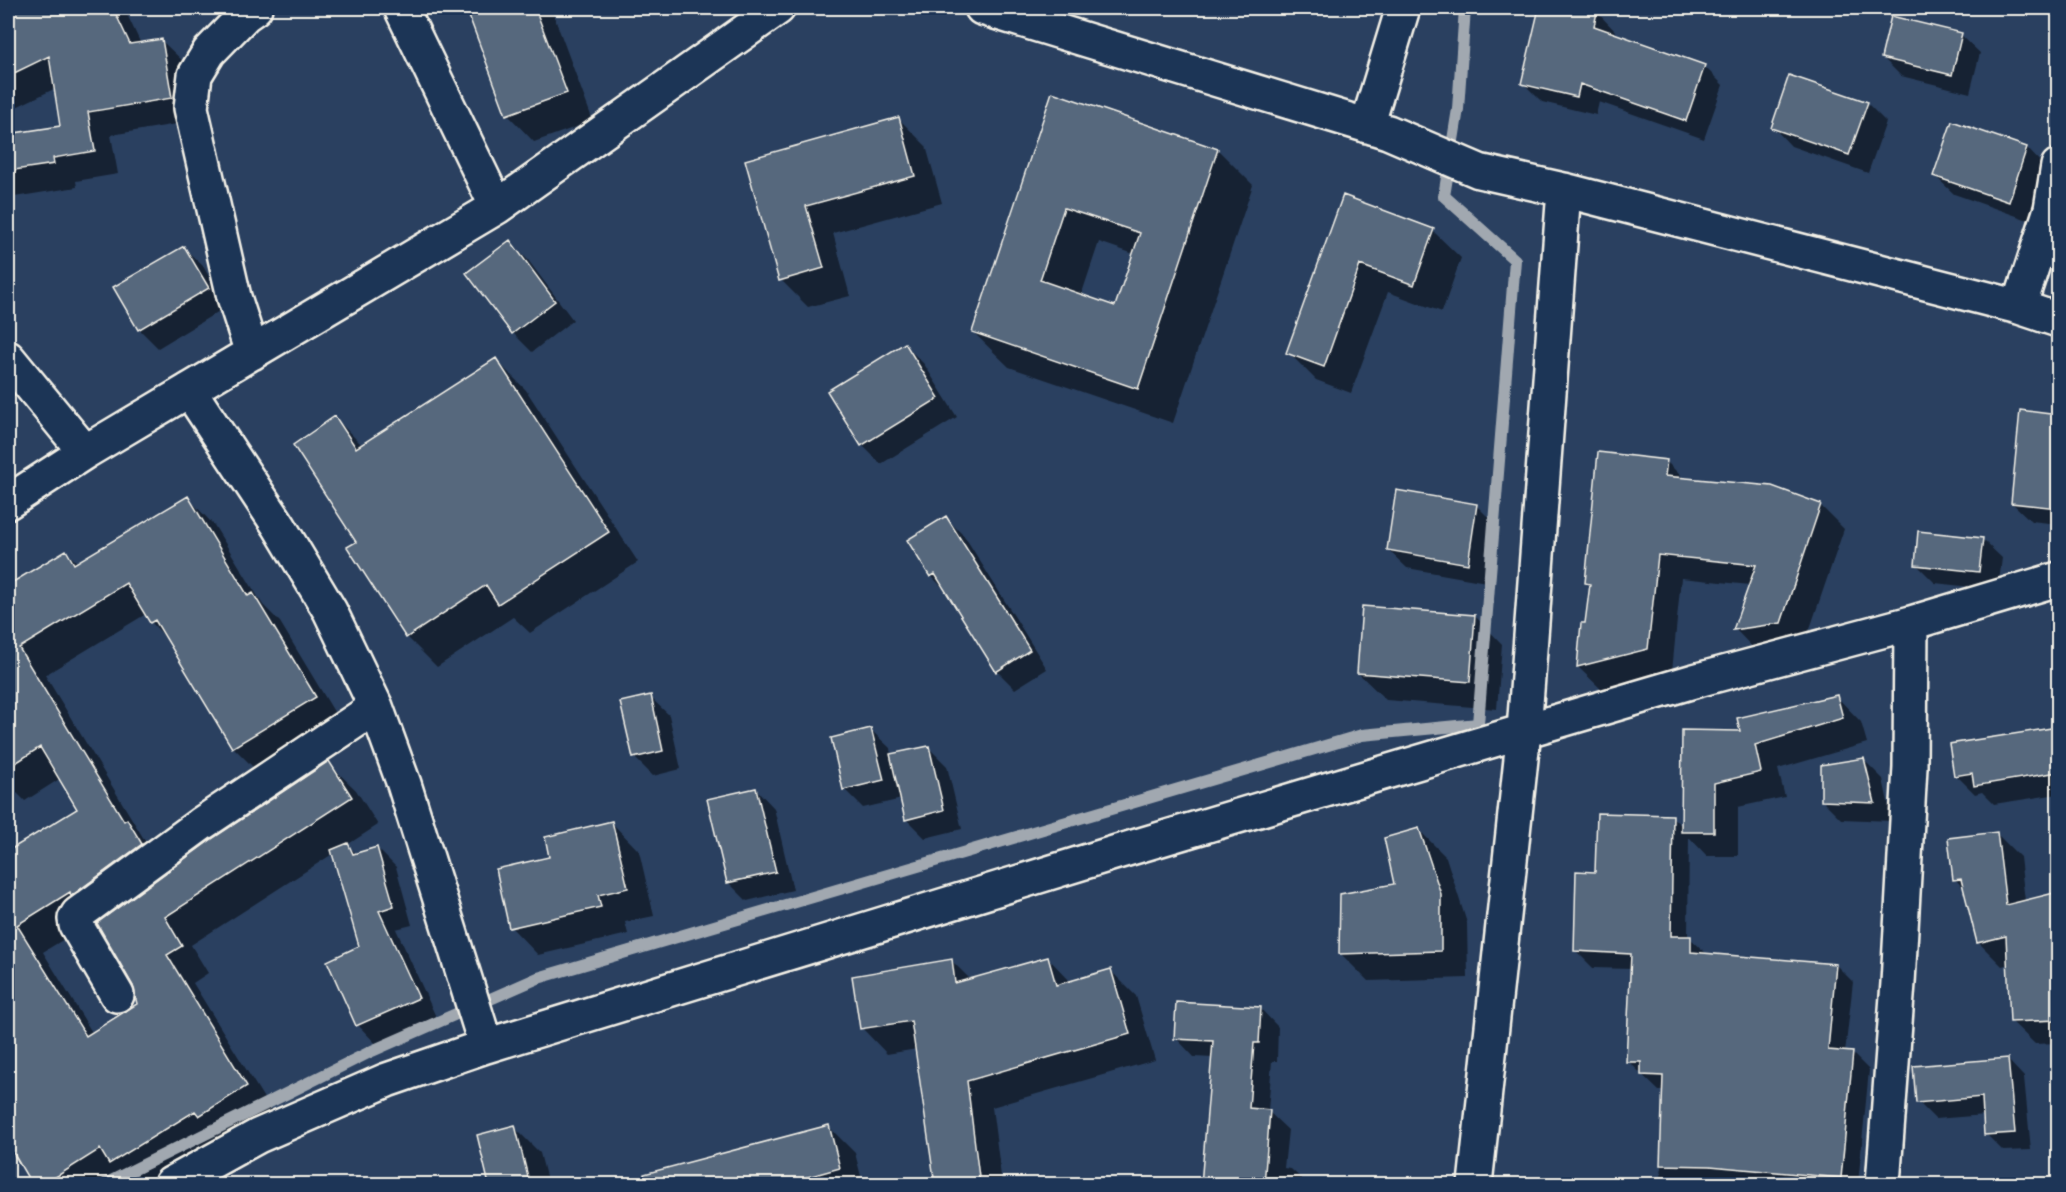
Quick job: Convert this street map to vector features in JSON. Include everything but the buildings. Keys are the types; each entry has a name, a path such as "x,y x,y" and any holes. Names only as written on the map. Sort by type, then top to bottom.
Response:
{"street":[{"path":"252,353 234,297 191,108 195,75 209,52 245,15 255,8"},
{"path":"401,8 497,207"},
{"path":"8,501 85,452 497,207 778,8"},
{"path":"982,8 1377,129 1479,171 1564,190 2019,307 2058,320"},
{"path":"1377,129 1403,8"},
{"path":"2019,307 2050,209 2058,166"},
{"path":"1475,1185 1524,731 1564,190"},
{"path":"8,357 85,452"},
{"path":"189,390 279,526 330,610 376,707 404,784 486,1046"},
{"path":"171,1185 258,1136 387,1080 486,1046 1524,731 1694,681 1911,623 2058,579"},
{"path":"1883,1185 1898,983 1910,766 1911,623"},
{"path":"117,995 76,925 75,919 78,914 201,824 376,707"}],"waterway":[{"path":"105,1184 372,1051 538,978 1362,735 1478,724 1515,260 1444,196 1458,109 1465,8"}]}
